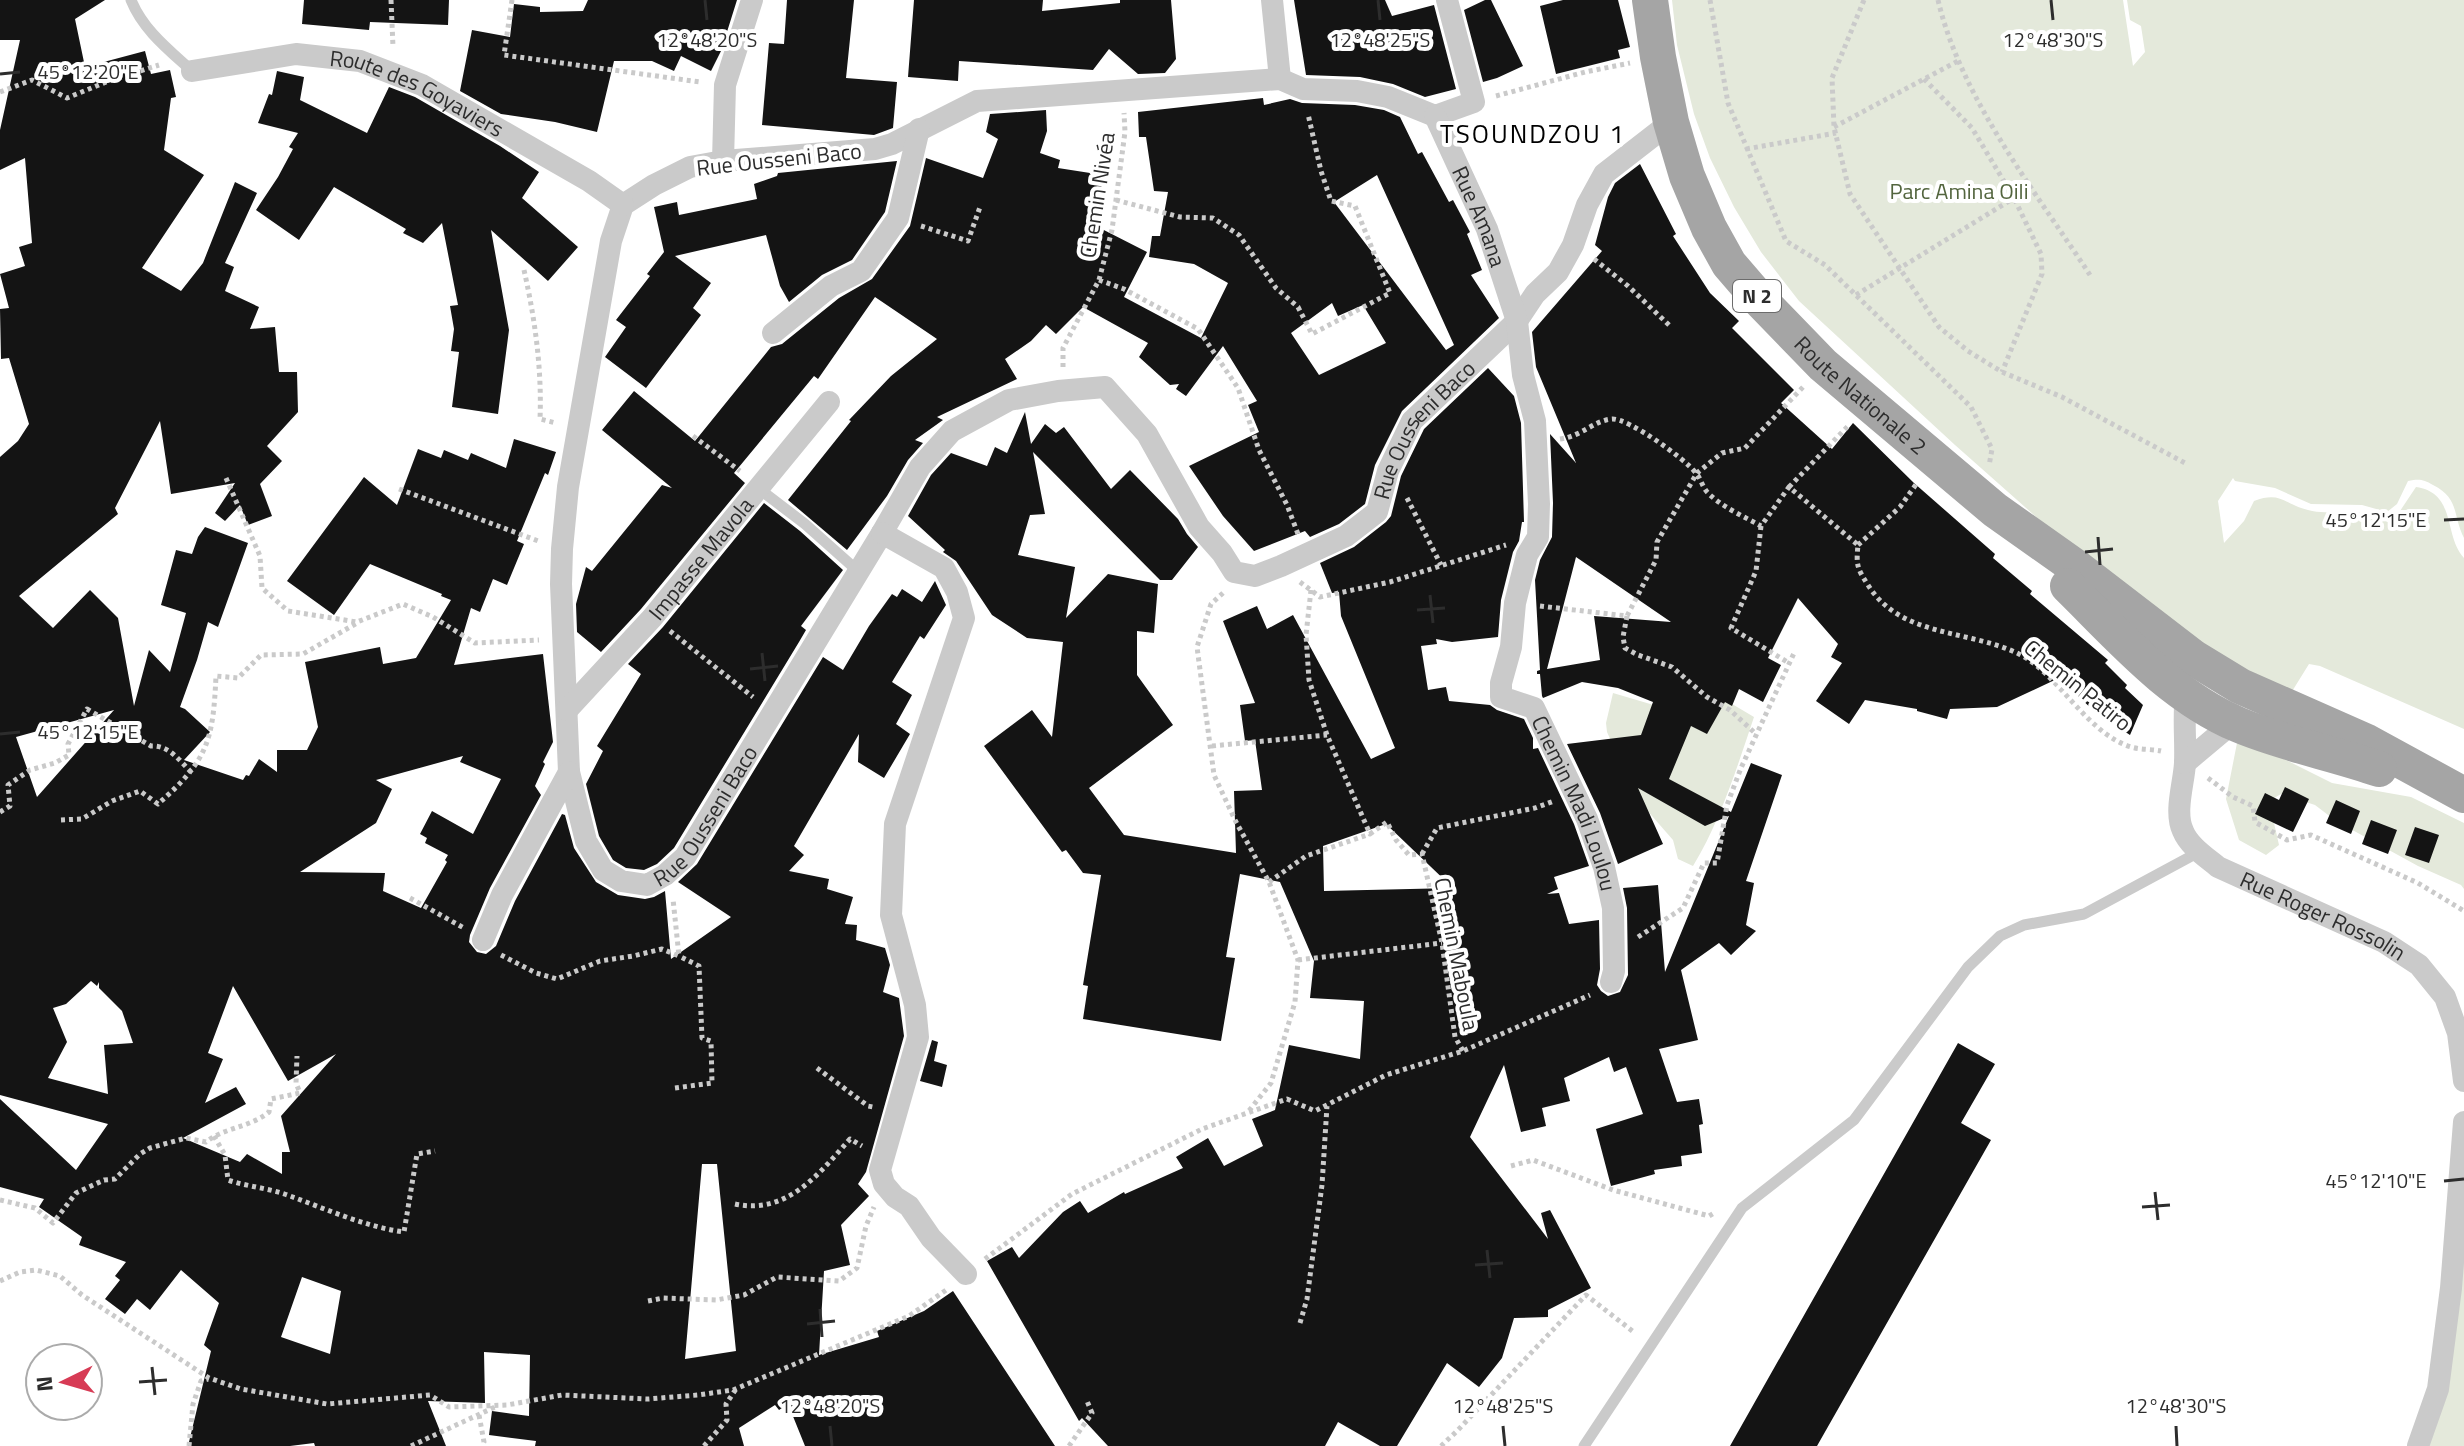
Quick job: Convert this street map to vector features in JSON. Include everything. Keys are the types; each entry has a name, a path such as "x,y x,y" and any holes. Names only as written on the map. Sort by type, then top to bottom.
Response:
{"main road":[{"name":"Route Nationale 2","path":"1650,0 1671,122 1687,176 1709,228 1729,264 1823,365 1934,459 1991,494 2224,677 2367,742 2463,794"},
{"name":"Route Nationale 2","path":"1991,494 2131,648 2166,681 2186,694 2231,721 2277,739 2463,794"}],"street":[{"path":"723,161 725,85 752,0"},
{"path":"1272,0 1280,79"},
{"path":"1435,116 1474,102 1447,0"},
{"name":"Route des Goyaviers","path":"185,64 296,54 360,61 422,85 589,181 623,205"},
{"name":"Rue Ousseni Baco","path":"1435,116 1388,97 1357,91 1303,89 1280,79 977,101 892,144 875,149 723,161 690,167 623,205 611,241 583,397 568,487 562,549 569,772 586,841 603,870 621,881 647,885 665,875 685,857 920,467 952,431 1009,400 1105,387 1147,434 1199,527 1234,572 1255,576 1281,566 1346,536 1377,512 1388,471 1412,421 1517,321 1535,294 1558,272 1604,174 1671,122"},
{"name":"Rue Amana","path":"1435,116 1487,229 1517,321"},
{"path":"773,333 831,286 861,271 898,218 919,129"},
{"name":"Chemin Madi Loulou","path":"1517,321 1523,375 1535,421 1538,537 1527,555 1515,603 1511,647 1501,683 1501,697 1534,708 1587,819 1604,867 1613,908 1614,971 1611,982"},
{"name":"Impasse Mavola","path":"567,710 652,618 829,402"},
{"path":"882,533 944,568 957,592 964,618 895,824 891,915 915,1005 918,1037 880,1170 884,1184 895,1197 909,1206 931,1238 966,1274"},
{"path":"2185,763 2231,721 2224,677 2186,694"},
{"name":"Rue Roger Rossolin","path":"2186,694 2183,718 2185,763 2180,803 2182,831 2199,852 2218,867 2384,942 2419,965 2445,997 2458,1033 2464,1081"},
{"path":"483,940 502,895 569,772"},
{"path":"2418,1446 2438,1389 2451,1288 2464,1122"}],"lane":[{"path":"131,0 137,14 156,39 185,64"},
{"path":"759,487 859,572"},
{"path":"1584,1446 1742,1208 1854,1120 1968,967 2000,936 2024,925 2084,914 2199,852"}],"path":[{"path":"391,0 394,41 391,73"},
{"path":"512,0 504,55 725,85"},
{"path":"1710,0 1728,103 1786,241 1825,265 1971,407 1992,449 1991,494"},
{"path":"1864,0 1832,78 1835,130 1850,194 1939,327 1968,351 2002,372 2062,397 2185,463"},
{"path":"1938,0 1958,61 1982,111 2090,275"},
{"path":"1474,102 1585,72 1658,57"},
{"path":"1745,149 1835,130 1958,61"},
{"path":"0,92 32,80 67,98 111,80 185,64"},
{"path":"1924,79 1972,128 2014,198 2041,254 2042,274 2002,372"},
{"path":"1116,200 1180,217 1213,218 1239,235 1276,288 1298,307 1312,334 1390,293 1355,206 1331,201 1321,171 1303,89"},
{"name":"Chemin Nivéa","path":"1063,392 1063,348 1099,280 1112,230 1125,132 1122,91"},
{"path":"1856,295 2032,187"},
{"path":"898,218 968,241 980,207"},
{"path":"1573,245 1617,276 1669,325"},
{"path":"524,270 534,312 541,397"},
{"path":"1099,280 1124,289 1198,329 1238,388 1259,450 1287,505 1305,554"},
{"path":"1756,734 1730,710 1707,697 1672,667 1625,648 1623,637 1627,616 1656,560 1657,542 1697,473 1722,453 1745,448 1823,365"},
{"path":"1789,663 1731,628 1756,571 1761,526 1789,487 1869,404"},
{"path":"1535,421 1551,440 1572,437 1612,419 1623,421 1656,439 1697,473 1705,491 1761,526"},
{"path":"693,436 759,487"},
{"path":"1789,487 1858,545 1900,507 1934,459"},
{"path":"1388,471 1410,503 1441,565"},
{"path":"226,478 260,556 262,588 288,611 357,622"},
{"path":"399,489 562,549"},
{"path":"1281,566 1320,597 1390,582 1492,548 1538,537"},
{"name":"Chemin Patiro","path":"1858,545 1856,566 1876,599 1909,622 1981,640 2021,655 2046,675 2086,717 2118,741 2132,747 2160,750 2185,763 2233,797 2253,806 2255,822 2287,840 2311,835 2418,883 2464,911"},
{"path":"1242,574 1211,604 1197,647 1214,775 1269,882 1298,960 1295,1002 1271,1083 1248,1113"},
{"path":"1269,882 1306,856 1370,834 1327,735 1309,680 1306,635 1311,590"},
{"path":"1515,603 1627,616"},
{"path":"61,820 82,819 112,801 140,791 158,804 191,772 208,745 216,676 238,678 261,655 303,654 357,622 403,604 433,617 475,643 521,642 564,636"},
{"path":"652,618 774,712"},
{"path":"1613,951 1683,908 1704,863 1717,863 1727,805 1795,651"},
{"path":"0,812 10,806 8,785 30,770 55,763 69,755 68,744 87,709 151,746 161,745 191,772"},
{"path":"1212,746 1327,735"},
{"path":"1422,854 1437,828 1535,808 1575,794"},
{"name":"Chemin Maboula","path":"1370,834 1387,822 1396,840 1409,855 1422,854 1442,943 1455,1037 1463,1051"},
{"path":"665,875 672,886 679,956"},
{"path":"410,898 451,919 498,953 536,973 557,979 600,961 662,949 699,966 702,1038 711,1041 712,1083 675,1088"},
{"path":"1298,960 1442,943"},
{"path":"0,1200 35,1208 53,1223 76,1193 104,1180 115,1179 150,1148 186,1138 206,1142 224,1130 240,1129 257,1121 269,1112 271,1099 300,1093 296,1083 297,1056"},
{"path":"817,1068 868,1106 897,1114"},
{"path":"1300,1323 1307,1299 1322,1185 1327,1106"},
{"path":"214,1136 225,1155 228,1180 287,1194 320,1209 404,1232 417,1154 435,1151"},
{"path":"735,1204 747,1206 775,1202 800,1191 850,1139 884,1158"},
{"path":"1511,1166 1533,1160 1613,1190 1709,1216 1729,1202 1742,1208"},
{"path":"648,1301 663,1298 716,1300 744,1295 777,1277 839,1281 857,1268 866,1226 884,1184"},
{"path":"0,1281 20,1272 36,1270 60,1276 93,1303 209,1378 201,1381 193,1404 189,1446"},
{"path":"1441,1446 1586,1295 1652,1346"},
{"path":"704,1446 727,1420 726,1404 737,1388"},
{"path":"1069,1446 1092,1413 1087,1401"},
{"path":"411,1446 499,1405"},
{"path":"479,1415 482,1446"}],"green space":[{"name":"Parc Amina Oili","path":"1672,0 2123,0 2133,66 2145,52 2141,26 2130,20 2127,0 2464,0 2464,538 2448,496 2421,480 2408,481 2397,504 2387,512 2362,505 2311,504 2275,488 2235,481 2233,478 2218,501 2224,543 2244,521 2254,501 2263,498 2277,498 2313,511 2385,515 2398,514 2416,487 2438,497 2464,558 2464,729 2320,666 2309,664 2291,693 2244,673 2113,585 1955,445 1799,301 1761,252 1710,158 1694,114 1677,45"},
{"path":"1695,682 1754,717 1720,812 1693,866 1678,859 1673,840 1638,800 1607,732 1606,723 1613,693 1657,706"},
{"path":"2237,743 2278,756 2332,783 2411,797 2464,823 2464,889 2336,821 2315,805 2281,794 2269,801 2279,845 2266,855 2239,840 2226,799"},
{"path":"2464,1237 2464,1446 2427,1446"}],"building":[{"path":"0,0 105,0 75,19 85,67 145,51 151,74 170,70 176,97 171,98 164,150 204,175 142,268 181,291 203,263 235,182 257,193 225,263 234,267 225,291 259,307 250,329 275,327 279,372 297,372 298,412 267,446 282,461 260,484 272,516 248,525 240,505 225,521 215,513 235,483 171,494 160,421 115,508 118,514 19,596 53,628 90,590 118,618 134,706 149,650 170,672 186,613 161,605 176,550 192,554 205,527 248,543 218,627 208,622 180,707 210,732 184,760 243,780 259,759 277,772 277,750 307,750 318,727 305,662 380,647 383,664 416,658 451,600 442,594 370,564 334,615 287,581 364,477 397,505 418,449 441,458 444,450 468,460 471,453 506,468 514,439 556,452 517,541 524,544 507,585 493,579 480,612 471,608 454,665 543,654 553,742 535,786 541,795 490,888 470,935 469,942 477,952 486,954 496,946 515,901 562,814 565,815 574,848 596,882 618,895 645,899 665,891 671,959 731,917 678,882 697,864 823,657 843,670 892,594 897,597 902,589 922,602 935,581 946,605 924,639 920,636 892,682 912,695 896,724 910,734 884,778 858,762 859,734 794,846 804,855 789,871 829,879 827,889 853,897 845,924 857,925 856,940 885,948 890,965 883,992 899,998 904,1036 866,1172 858,1184 869,1196 841,1225 850,1265 824,1271 819,1355 879,1337 877,1331 924,1311 953,1291 1055,1446 805,1446 788,1404 779,1410 775,1405 739,1428 744,1446 535,1446 536,1441 489,1435 492,1411 529,1416 530,1355 484,1352 485,1403 428,1401 446,1446 315,1446 314,1443 290,1446 188,1446 211,1351 204,1345 219,1303 181,1270 150,1310 137,1299 125,1314 105,1299 120,1280 115,1276 126,1262 79,1245 82,1237 39,1207 44,1199 0,1187 0,1099 76,1170 108,1124 0,1095 0,457 18,441 29,424 9,358 1,359 0,309 9,308 0,274 25,266 19,247 32,243 25,158 0,170 0,130 20,40 0,40","holes":["114,710 37,797 16,737","463,756 460,762 501,779 473,834 432,811 420,834 427,838 425,843 448,855 421,908 383,891 385,873 300,872 376,823 392,789 376,780","91,981 97,986 99,982 99,988 122,1011 133,1043 104,1045 108,1094 48,1078 67,1042 53,1008 66,1004","233,986 288,1081 336,1054 281,1116 290,1152 282,1152 282,1174 247,1154 240,1162 183,1138 246,1104 236,1087 205,1103 223,1059 208,1053","702,1164 717,1164 736,1351 685,1359","302,1277 341,1291 330,1354 281,1337"]},
{"path":"304,0 449,0 448,25 370,22 369,30 302,24"},
{"path":"588,0 737,0 721,51 711,71 681,56 674,71 652,61 614,61 597,132 501,114 460,91 472,30 510,37 514,4 540,7 540,12 583,11"},
{"path":"787,0 854,0 846,78 897,82 893,128 874,135 762,125 769,43 784,44"},
{"path":"914,0 1043,0 1042,11 1120,3 1120,0 1171,0 1176,59 1165,73 1138,74 1109,49 1093,70 959,61 958,81 908,77"},
{"path":"1294,0 1385,0 1392,16 1434,5 1456,89 1425,97 1393,84 1360,77 1306,75"},
{"path":"1491,0 1523,66 1483,82 1464,10"},
{"path":"1563,0 1618,0 1630,47 1618,50 1620,58 1556,74 1540,6"},
{"path":"277,71 304,77 300,100 367,133 389,87 415,97 539,172 522,198 578,247 548,281 491,230 509,330 498,414 452,407 459,352 451,351 454,329 450,306 458,305 442,223 423,243 403,233 406,229 334,187 299,240 256,210 278,177 293,149 289,147 298,133 258,123 269,94 272,95"},
{"path":"1263,98 1264,105 1290,99 1302,103 1355,105 1384,110 1400,117 1418,154 1422,152 1449,202 1453,200 1470,232 1467,234 1482,270 1471,275 1499,318 1402,411 1375,465 1365,504 1339,524 1310,537 1305,531 1254,551 1223,516 1189,466 1259,432 1248,405 1257,401 1223,346 1186,396 1176,389 1179,384 1170,385 1139,357 1148,343 1083,307 1056,334 1046,325 1031,341 1005,359 1017,379 937,417 943,420 915,440 923,443 847,550 788,500 849,420 891,376 937,339 875,297 818,379 814,376 734,473 745,483 641,609 601,652 577,632 576,604 586,567 592,571 662,485 672,488 602,430 634,391 695,441 771,347 782,344 839,298 872,279 910,226 926,158 983,178 998,139 986,132 990,114 1046,110 1047,131 1040,153 1060,160 1058,168 1103,175 1096,226 1147,252 1124,297 1201,338 1228,283 1194,264 1149,257 1152,236 1160,236 1168,192 1154,191 1146,137 1139,137 1138,112","holes":["1377,175 1454,345 1446,350 1334,202","1332,303 1338,316 1363,305 1386,343 1319,375 1291,333"]},
{"path":"897,161 885,212 852,260 822,275 789,302 780,286 766,235 675,256 711,283 693,308 701,315 646,388 605,357 626,327 616,320 650,276 647,274 664,252 654,207 677,202 679,215 757,199 754,184 778,173"},
{"path":"1640,164 1676,234 1673,236 1710,293 1739,321 1732,328 1794,390 1781,403 1832,449 1853,423 1914,483 1995,554 1993,558 2032,591 2030,594 2108,660 2105,663 2143,705 2130,735 2095,712 2059,678 1997,707 1950,709 1947,719 1917,709 1865,700 1849,724 1816,701 1842,663 1831,657 1838,644 1798,598 1768,658 1781,665 1763,702 1739,689 1732,706 1725,702 1707,734 1691,726 1669,779 1731,812 1751,763 1782,775 1746,881 1754,883 1746,925 1756,931 1731,955 1719,943 1681,970 1698,1040 1659,1049 1677,1102 1699,1099 1703,1124 1699,1125 1702,1153 1681,1156 1682,1166 1654,1170 1655,1174 1611,1186 1596,1129 1643,1114 1626,1067 1614,1072 1609,1057 1564,1078 1570,1101 1542,1108 1546,1126 1521,1132 1504,1065 1470,1137 1548,1239 1541,1213 1550,1210 1591,1288 1548,1310 1548,1317 1514,1318 1502,1358 1479,1387 1447,1363 1397,1446 1380,1446 1338,1422 1325,1446 1108,1446 1082,1418 1079,1421 987,1261 1012,1247 1019,1258 1063,1212 1080,1201 1088,1213 1124,1192 1183,1168 1176,1157 1208,1138 1224,1166 1263,1146 1252,1119 1275,1110 1289,1045 1360,1059 1364,1001 1310,998 1314,961 1280,882 1240,874 1226,957 1235,958 1221,1041 1083,1019 1088,986 1083,985 1101,875 1083,873 1066,850 1062,852 984,746 1032,710 1052,737 1063,642 1027,638 992,615 956,561 908,516 931,475 951,453 987,466 995,447 1007,453 1025,412 1031,444 1045,424 1056,433 1064,427 1111,489 1130,470 1178,519 1198,547 1172,580 1160,580 1033,452 1045,514 1030,515 1018,555 1075,567 1066,618 1108,574 1158,584 1154,633 1137,631 1137,675 1173,725 1089,788 1124,835 1236,853 1234,791 1262,790 1255,740 1245,741 1240,705 1255,703 1223,621 1257,606 1267,629 1293,615 1371,759 1395,748 1341,616 1339,592 1332,593 1320,563 1354,547 1386,522 1391,516 1401,476 1424,429 1488,368 1514,396 1521,423 1524,522 1501,600 1498,637 1452,642 1436,639 1437,644 1421,646 1428,690 1446,687 1449,701 1490,705 1524,719 1533,738 1533,749 1538,748 1574,824 1589,866 1554,877 1558,889 1547,894 1559,893 1569,924 1599,920 1600,969 1597,985 1601,991 1608,996 1620,992 1628,975 1627,908 1623,888 1658,885 1665,972 1729,816 1705,826 1638,788 1663,844 1618,864 1600,813 1567,744 1641,735 1653,702 1618,688 1582,682 1543,698 1540,674 1537,674 1540,670 1535,580 1540,560 1552,537 1550,434 1576,463 1536,367 1532,332 1602,251 1595,245 1615,183","holes":["1576,557 1671,622 1594,616 1600,660 1547,669","1386,824 1453,888 1324,891 1323,846"]},
{"path":"764,503 843,570 801,626 806,630 674,848 657,864 644,870 626,868 613,860 599,836 586,784 603,751 597,746 641,674 628,664 663,627"},
{"path":"2285,787 2309,799 2293,832 2255,814 2265,793 2279,800"},
{"path":"2336,800 2360,811 2351,834 2326,823"},
{"path":"2371,820 2397,830 2388,854 2362,844"},
{"path":"2415,827 2439,835 2429,863 2405,855"},
{"path":"932,1040 938,1042 934,1061 947,1065 942,1087 920,1081"},
{"path":"1958,1043 1995,1064 1961,1123 1991,1140 1817,1446 1730,1446"}],"district":[{"name":"TSOUNDZOU 1","path":"1533,134"}]}
